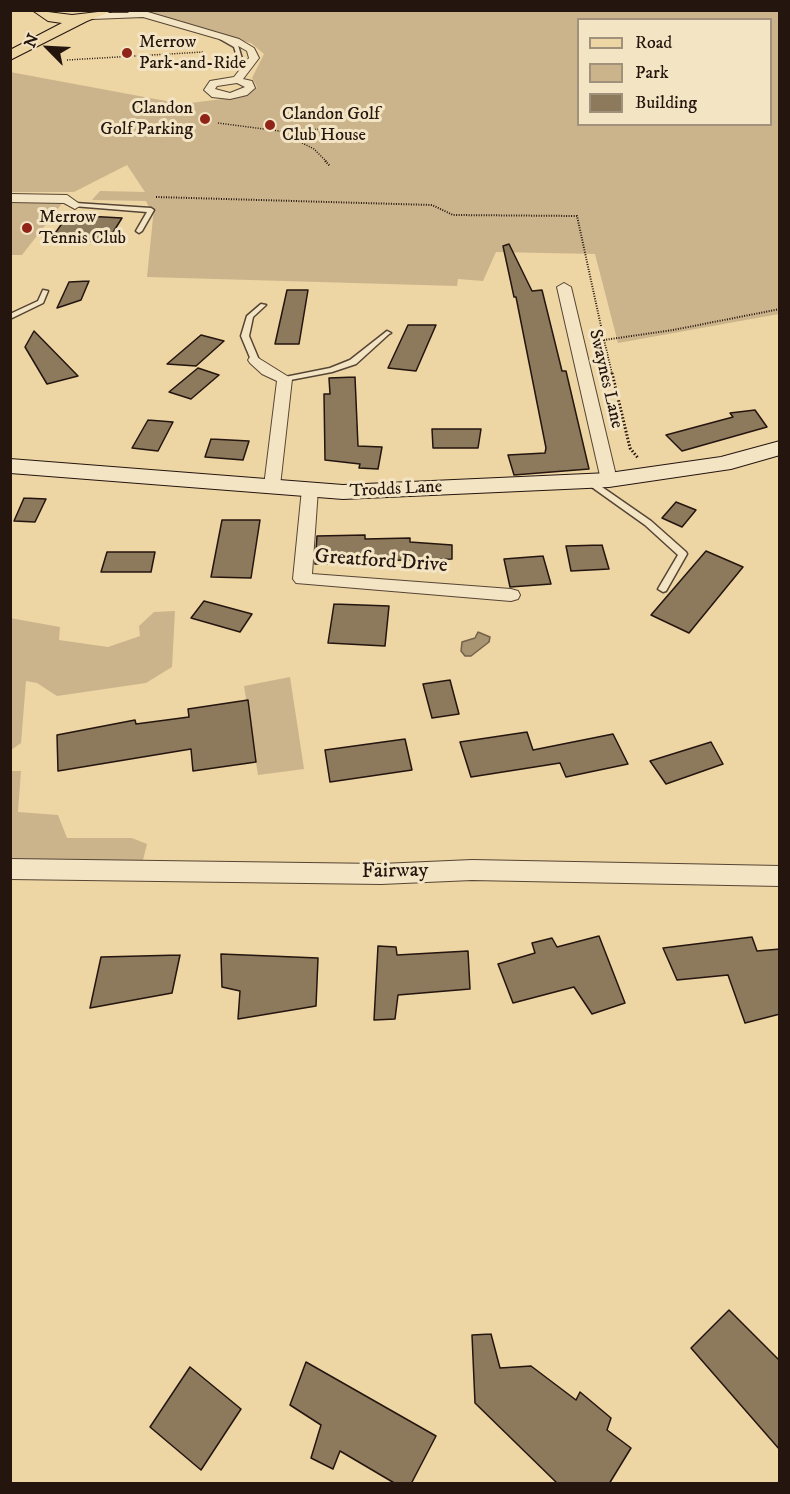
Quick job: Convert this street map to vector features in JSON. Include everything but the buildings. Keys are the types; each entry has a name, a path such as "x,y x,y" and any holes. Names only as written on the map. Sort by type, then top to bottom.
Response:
{"main road":[{"path":"10,56 87,17 108,10"},
{"path":"42,13 87,17"},
{"path":"10,46 48,22 42,13"}],"street":[{"path":"130,10 140,15 236,41 251,50 254,58 240,76"},
{"path":"87,17 140,15"},
{"path":"10,198 67,199 75,205"},
{"name":"Swaynes Lane","path":"564,287 599,480"},
{"path":"255,360 267,371 285,380 272,486"},
{"name":"Trodds Lane","path":"10,466 343,492 599,480 723,464 780,448"},
{"name":"Greatford Drive","path":"310,489 302,579 511,595"},
{"name":"Fairway","path":"10,869 381,874 472,870 780,876"}],"lane":[{"path":"75,205 151,210 139,231"},
{"path":"10,317 41,302 45,291"},
{"path":"255,360 245,336 250,316 263,305"},
{"path":"285,380 332,370 353,362 387,333"},
{"path":"599,480 682,554 663,589"}],"path":[{"path":"67,60 203,52"},
{"path":"218,123 279,131 326,129"},
{"path":"279,131 314,149 330,166"},
{"path":"151,197 432,205 453,215 577,216 630,448 652,474"},
{"path":"604,340 673,330 780,309"}],"green space":[{"path":"139,11 779,11 779,314 618,343 595,254 496,252 483,281 458,279 457,286 147,277 154,208 149,207 146,201 92,200 100,191 145,192 127,165 74,192 11,192 10,72 182,104 247,96 257,87 252,78 264,54 251,43 200,31"},
{"name":"Merrow Tennis Club","path":"11,200 64,201 22,255 11,255"},
{"path":"175,611 172,667 146,683 57,696 37,683 26,681 21,743 11,750 12,771 21,771 18,812 58,815 67,838 132,838 147,844 143,860 11,861 10,618 60,627 59,640 108,647 140,636 139,626 154,612"},
{"path":"290,677 304,769 258,775 244,686"}],"shaded area":[{"path":"478,632 490,637 489,642 471,656 465,656 461,651 462,642 475,638"}],"place":[{"name":"Merrow Park-and-Ride","path":"127,53"},
{"name":"Clandon Golf Parking","path":"205,119"},
{"name":"Clandon Golf Club House","path":"270,125"},
{"name":"Merrow Tennis Club","path":"27,228"}]}
